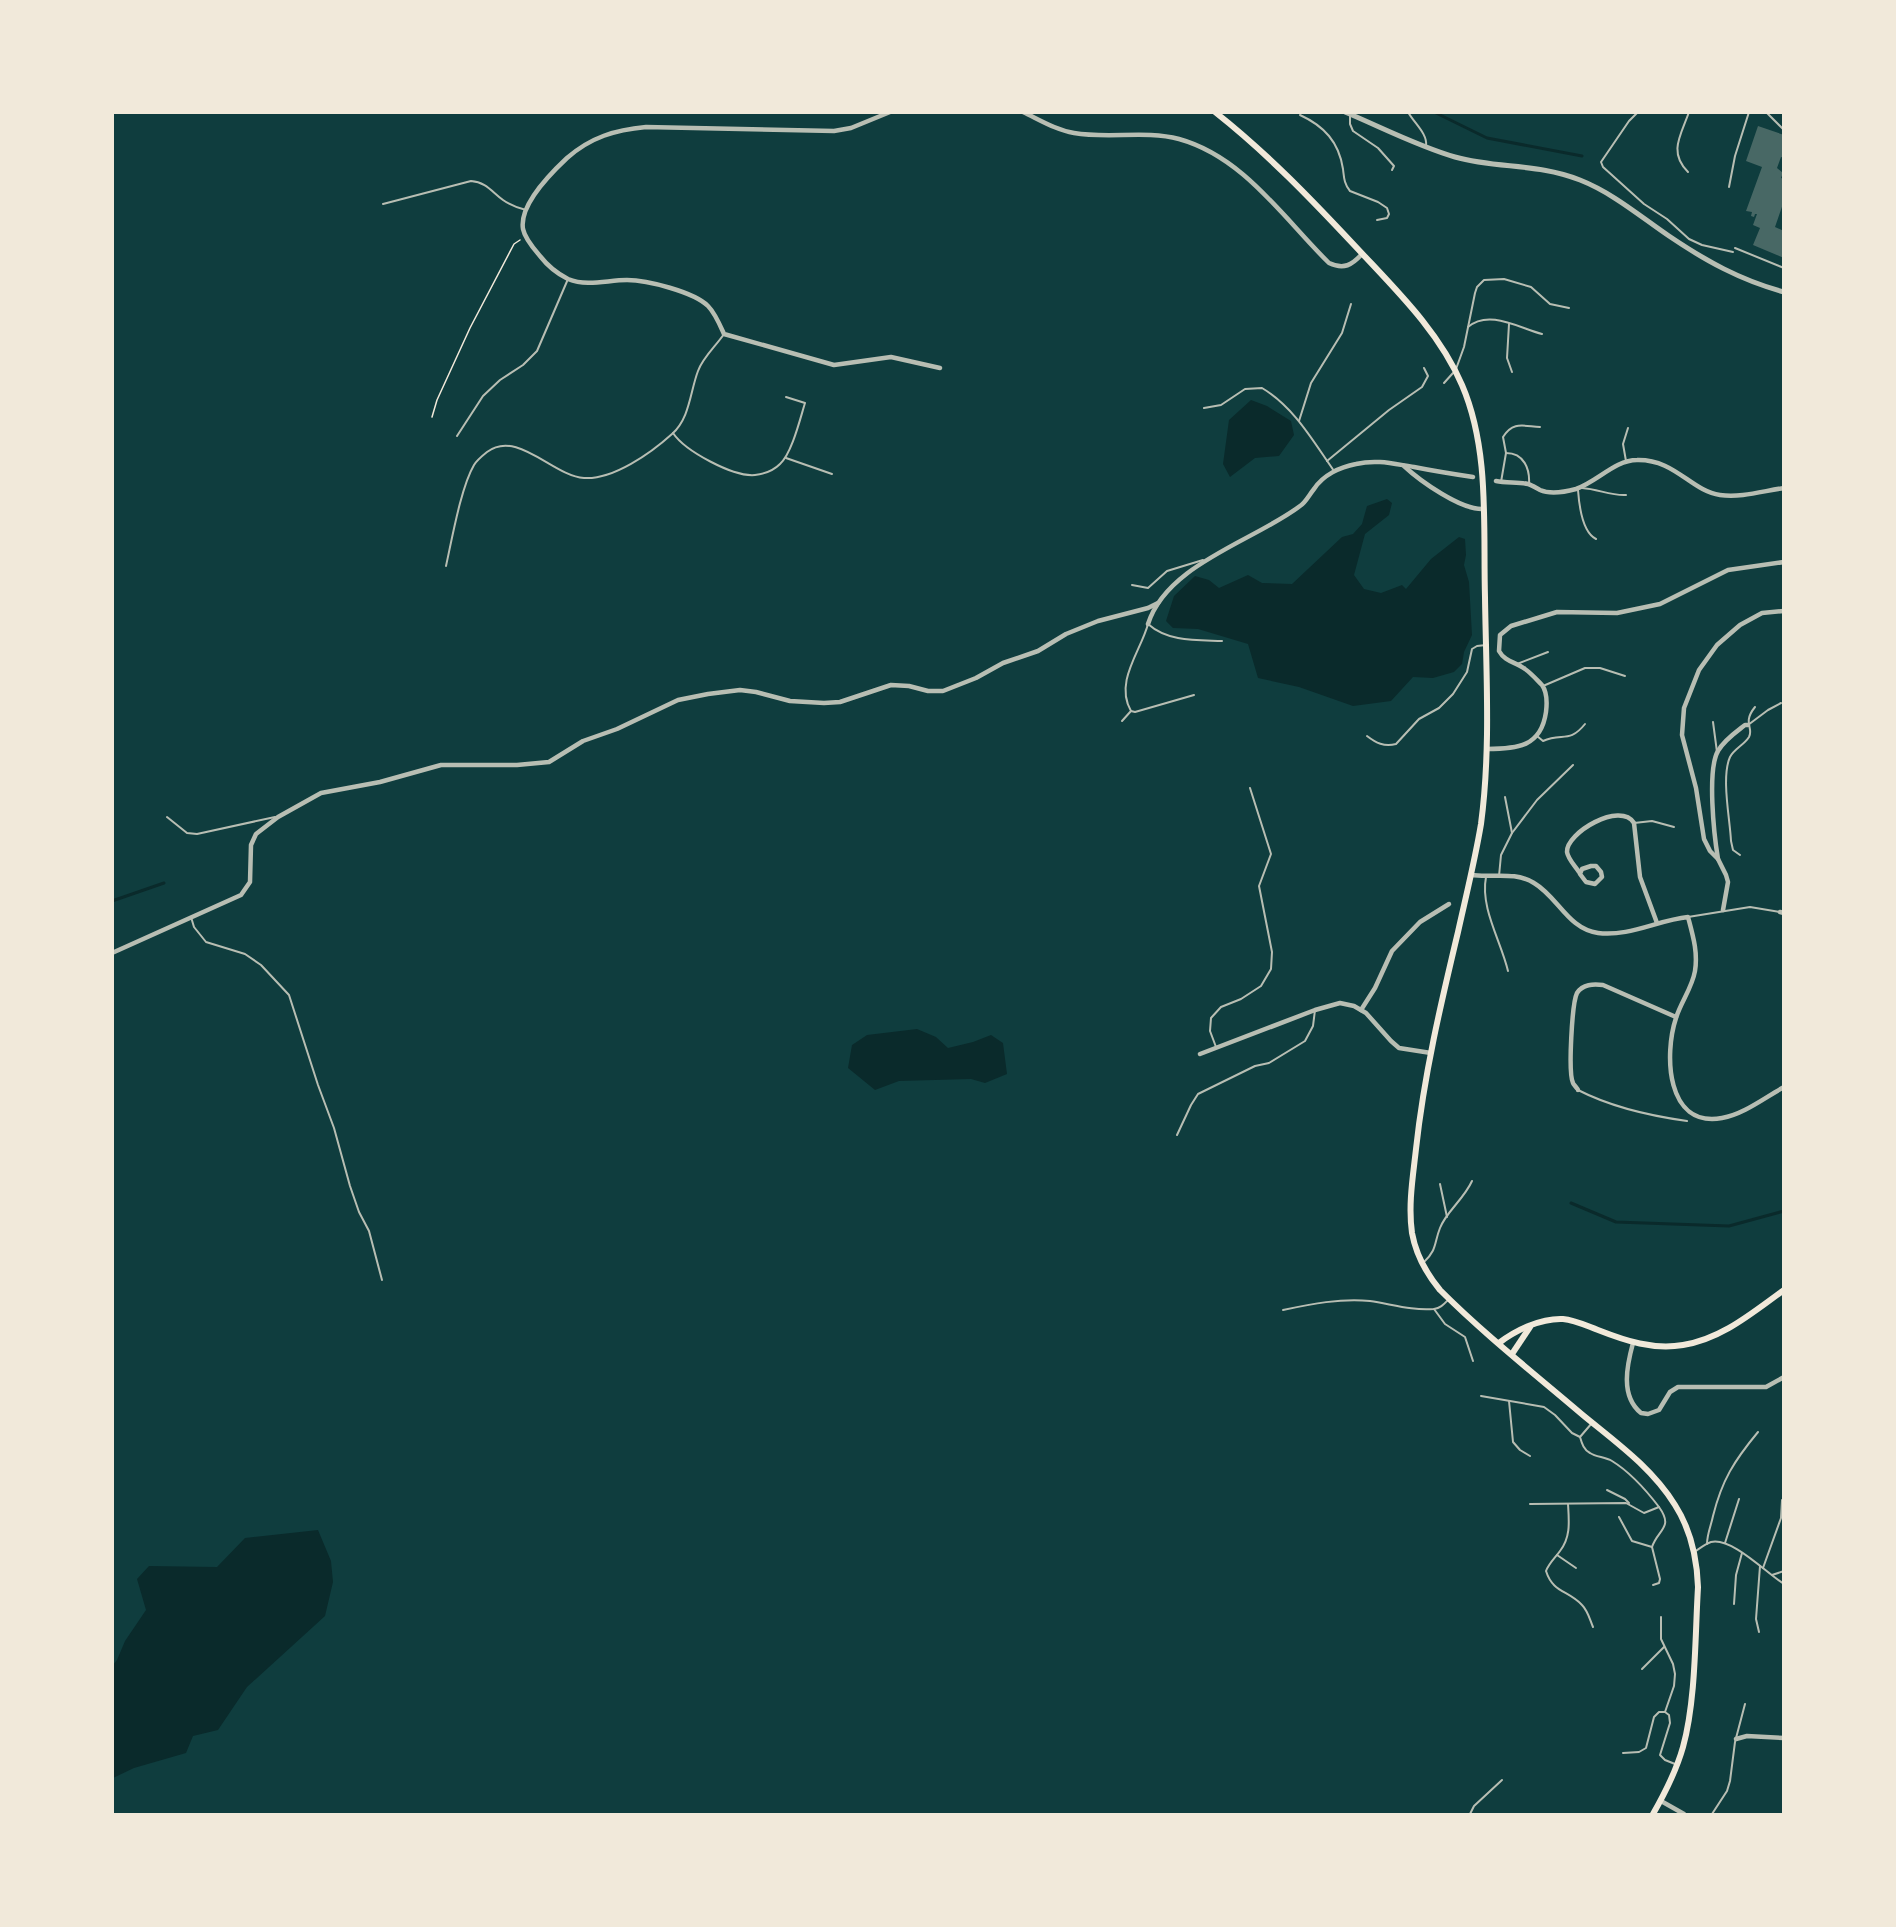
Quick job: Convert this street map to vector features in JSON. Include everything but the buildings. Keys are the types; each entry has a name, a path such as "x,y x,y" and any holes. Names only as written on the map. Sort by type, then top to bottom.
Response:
{"main road":[{"path":"1215,112 1291,178 1426,325 1456,371 1471,410 1477,437 1483,509 1487,748 1483,808 1471,875 1431,1053 1418,1133 1411,1215 1414,1242 1431,1280 1449,1299 1640,1462 1662,1486 1683,1519 1694,1552 1698,1587 1691,1695 1688,1724 1677,1765 1653,1814"},
{"path":"1499,1343 1514,1333 1543,1322 1564,1319 1633,1343 1670,1347 1684,1346 1710,1338 1734,1325 1784,1290"},
{"path":"1512,1354 1530,1328"}],"street":[{"path":"890,112 851,128 834,131 646,127 616,131 589,142 572,154 545,182 525,210 523,223 526,236 546,263 568,279 595,284 625,280 642,281 682,293 708,307 724,334 834,365 891,357 940,368"},
{"path":"1023,112 1060,130 1073,133 1164,137 1200,147 1217,155 1246,177 1333,266 1347,267 1362,254"},
{"path":"1347,114 1461,158 1547,169 1579,180 1605,192 1706,260 1750,282 1784,292"},
{"path":"1498,482 1529,484 1542,491 1552,492 1578,488 1626,461 1646,460 1670,467 1701,487 1721,496 1769,492 1784,488"},
{"path":"1148,624 1158,603 1203,562 1300,506 1315,486 1334,471 1371,461 1394,462 1404,466 1473,477"},
{"path":"1404,466 1426,484 1473,509 1483,509"},
{"path":"1487,748 1530,743 1544,724 1546,696 1543,686 1525,669 1500,654 1499,638 1506,629 1527,619 1565,611 1623,612 1668,600 1728,570 1784,562"},
{"path":"112,953 237,897 246,890 252,877 253,840 261,828 321,793 380,783 441,765 517,765 549,762 583,741 617,729 690,697 740,690 790,701 824,703 840,702 891,685 944,691 1004,663 1038,651 1066,633 1158,603"},
{"path":"1723,910 1728,882 1718,859 1710,851 1704,839 1696,788 1682,735 1684,708 1700,670 1717,645 1740,625 1762,613 1784,611"},
{"path":"1718,859 1713,763 1723,744 1745,724 1748,725"},
{"path":"1580,872 1584,868 1596,866 1602,877 1598,883 1591,884 1583,879 1569,859 1567,852 1570,839 1580,831 1613,815 1624,815 1630,818 1634,823 1640,877 1658,923"},
{"path":"1471,875 1521,877 1534,882 1577,925 1590,932 1618,933 1688,917 1695,941 1695,970 1693,980 1676,1017 1671,1041 1671,1073 1677,1096 1691,1112 1709,1119 1732,1115 1784,1087"},
{"path":"1361,1010 1375,988 1392,951 1420,922 1449,904"},
{"path":"1578,1090 1572,1080 1571,1046 1575,999 1581,989 1590,985 1603,985 1676,1017"},
{"path":"1200,1054 1315,1010 1340,1003 1368,1014 1399,1048 1431,1053"},
{"path":"1633,1343 1628,1361 1627,1383 1632,1404 1641,1413 1648,1414 1659,1410 1670,1392 1678,1387 1766,1387 1784,1377"},
{"path":"1736,1739 1747,1736 1784,1738"},
{"path":"1661,1801 1682,1814"}],"lane":[{"path":"1408,112 1425,136 1426,146"},
{"path":"1638,112 1629,121 1601,162 1603,167 1644,204 1667,219 1689,239 1702,246 1733,252"},
{"path":"1688,172 1678,161 1677,152 1689,112"},
{"path":"1728,187 1734,156 1749,112"},
{"path":"1766,112 1784,130"},
{"path":"1347,114 1353,131 1384,154 1394,166 1392,170"},
{"path":"1300,115 1316,122 1331,137 1338,148 1344,180 1350,191 1388,208 1387,218 1377,220"},
{"path":"383,204 471,181 485,185 505,202 525,210"},
{"path":"1735,248 1784,268"},
{"path":"457,436 483,396 537,351 568,279"},
{"path":"1443,383 1457,367 1464,347 1475,293 1481,282 1487,279 1517,281 1532,287 1550,304 1569,308"},
{"path":"1299,421 1311,383 1342,333 1351,304"},
{"path":"1468,327 1483,320 1493,319 1542,334"},
{"path":"1509,324 1508,358 1512,372"},
{"path":"446,566 463,496 476,461 490,450 509,446 519,448 575,477 609,475 620,470 673,433 688,407 698,371 724,334"},
{"path":"1327,461 1389,410 1422,387 1428,376 1424,368"},
{"path":"1204,408 1221,405 1245,389 1262,388 1299,421 1334,471"},
{"path":"673,433 678,441 694,452 731,470 755,475 765,472 774,469 786,458 805,403 786,397"},
{"path":"1498,482 1506,453 1503,437 1509,428 1540,427"},
{"path":"1626,461 1623,444 1628,428"},
{"path":"1506,453 1523,459 1530,472 1529,484"},
{"path":"786,458 832,474"},
{"path":"1596,539 1590,536 1586,527 1578,488 1626,495"},
{"path":"1132,585 1148,588 1167,571 1203,560"},
{"path":"1131,711 1125,697 1127,680 1132,660 1148,624 1157,632 1169,636 1222,641"},
{"path":"1367,736 1386,746 1396,744 1419,719 1439,708 1453,694 1467,672 1472,649 1486,645"},
{"path":"1515,665 1548,652"},
{"path":"1543,686 1585,668 1600,669 1624,676"},
{"path":"1131,711 1135,712 1194,695"},
{"path":"1748,725 1781,703"},
{"path":"1740,855 1733,850 1731,841 1727,779 1729,760 1749,736 1750,713 1755,707"},
{"path":"1122,721 1131,711"},
{"path":"1713,722 1717,752"},
{"path":"1537,736 1543,741 1569,737 1585,724"},
{"path":"1499,876 1502,855 1512,833 1537,800 1573,765"},
{"path":"1216,1047 1210,1032 1211,1018 1221,1007 1241,999 1261,986 1271,969 1272,952 1259,886 1271,854 1250,788"},
{"path":"1505,797 1512,833"},
{"path":"167,817 187,833 197,834 278,817"},
{"path":"1634,823 1652,821 1674,827"},
{"path":"1486,877 1484,888 1486,903 1508,971"},
{"path":"1688,917 1750,907 1782,913"},
{"path":"191,917 206,942 245,954 261,965 289,995 337,1137 350,1186 369,1231 382,1280"},
{"path":"1177,1135 1198,1094 1255,1066 1269,1063 1305,1041 1313,1026 1315,1010"},
{"path":"1578,1090 1644,1113 1687,1121"},
{"path":"1422,1264 1433,1253 1438,1231 1446,1217 1467,1192 1472,1181"},
{"path":"1440,1184 1446,1217"},
{"path":"1283,1310 1341,1301 1370,1301 1406,1308 1434,1309 1441,1307 1449,1299"},
{"path":"1434,1309 1445,1324 1465,1337 1473,1361"},
{"path":"1481,1396 1544,1407 1572,1433 1580,1437"},
{"path":"1509,1401 1513,1442 1530,1456"},
{"path":"1580,1437 1592,1423"},
{"path":"1707,1544 1707,1535 1720,1489 1735,1461 1758,1432"},
{"path":"1580,1437 1582,1446 1588,1453 1610,1460 1648,1493 1666,1521 1665,1527 1652,1547 1660,1579 1659,1583 1653,1585"},
{"path":"1607,1490 1644,1513 1659,1507"},
{"path":"1725,1543 1739,1499"},
{"path":"1759,1632 1756,1619 1761,1567 1781,1518 1782,1500"},
{"path":"1530,1504 1629,1503"},
{"path":"1568,1504 1567,1541 1549,1563 1546,1571 1557,1590 1582,1604 1593,1627"},
{"path":"1619,1517 1632,1542 1652,1547"},
{"path":"1694,1552 1712,1542 1725,1543 1784,1584"},
{"path":"1734,1605 1736,1575 1742,1553"},
{"path":"1557,1555 1576,1568"},
{"path":"1772,1575 1784,1570"},
{"path":"1661,1617 1660,1631 1675,1674 1674,1686 1665,1712"},
{"path":"1642,1668 1664,1647"},
{"path":"1712,1815 1727,1791 1745,1704"},
{"path":"1623,1753 1639,1752 1646,1748 1654,1717 1659,1712 1665,1712 1669,1715 1670,1723 1660,1755 1677,1765"},
{"path":"1470,1815 1474,1806 1502,1780"}],"path":[{"path":"432,417 437,400 470,328 514,244 526,236"}],"water":[{"path":"1251,400 1267,406 1291,421 1294,435 1279,456 1255,458 1230,477 1223,464 1229,420"},
{"path":"1387,499 1392,503 1389,515 1365,534 1354,575 1364,589 1381,593 1402,585 1406,589 1431,559 1459,537 1465,539 1464,565 1469,582 1472,635 1464,652 1462,664 1454,672 1433,678 1413,677 1391,701 1353,706 1299,687 1258,678 1248,644 1198,629 1173,628 1166,621 1174,596 1195,576 1209,580 1219,588 1248,575 1262,583 1292,584 1342,537 1353,534 1362,524 1367,506"},
{"path":"917,1029 936,1037 948,1048 991,1035 1003,1043 1007,1074 985,1083 971,1079 899,1081 875,1090 848,1068 852,1045 867,1035"},
{"path":"318,1530 331,1561 333,1582 325,1616 247,1687 218,1730 193,1736 186,1753 134,1768 113,1778 113,1665 125,1641 146,1610 137,1579 149,1566 217,1567 245,1538"}],"waterway":[{"path":"1434,112 1487,138 1582,156"},
{"path":"112,901 164,883"},
{"path":"1571,1203 1616,1222 1729,1226 1784,1211"}]}
